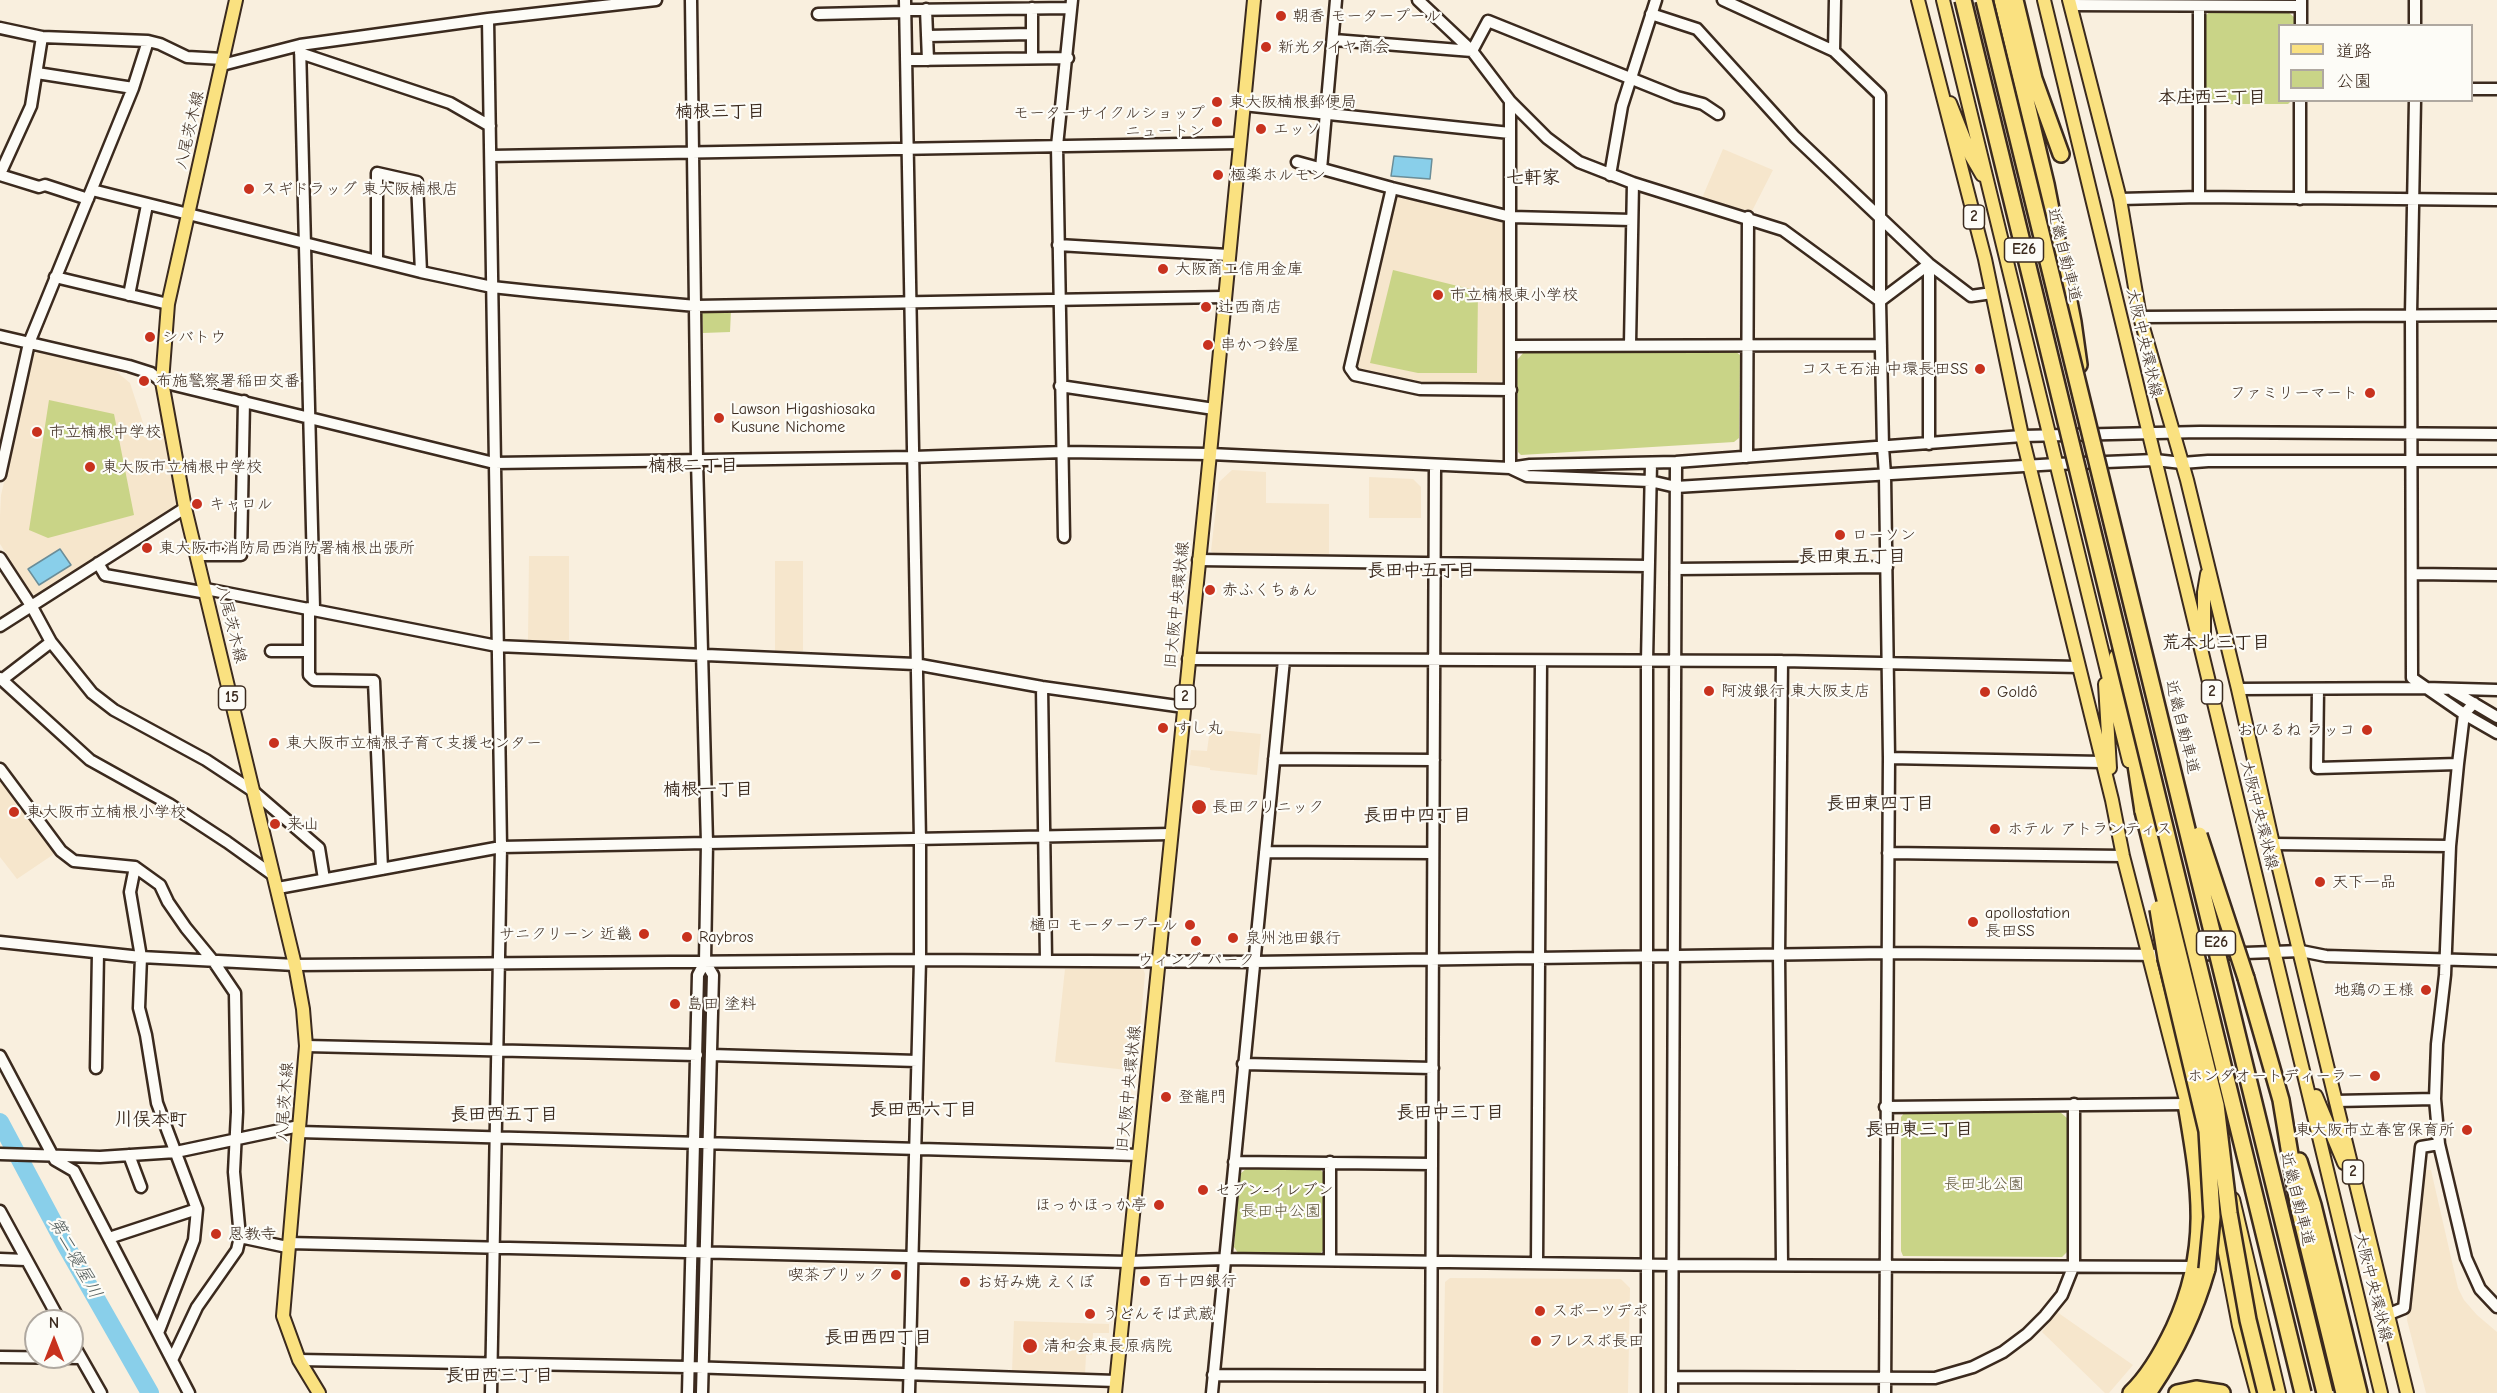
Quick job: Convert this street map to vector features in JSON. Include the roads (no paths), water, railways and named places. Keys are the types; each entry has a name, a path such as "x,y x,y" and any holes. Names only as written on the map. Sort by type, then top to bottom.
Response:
{"highway":[{"name":"E26","path":"1963,0 2303,1393"},
{"name":"近畿自動車道","path":"1984,0 2325,1393"},
{"path":"2002,0 2046,184 2073,322 2081,398"},
{"path":"2015,0 2034,79 2061,154"},
{"path":"2085,500 2129,719 2166,958 2207,1131 2212,1208 2208,1260 2199,1296 2178,1347 2148,1393"},
{"path":"2164,730 2246,978 2313,1205 2359,1393"},
{"path":"2143,811 2216,1105 2229,1213 2248,1320 2266,1393"},
{"path":"2281,1100 2299,1209 2344,1393"},
{"path":"2131,1393 2164,1347 2185,1304 2196,1267 2200,1206 2198,1175 2186,1104"},
{"path":"2177,1393 2196,1389 2222,1393"}],"main road":[{"name":"八尾茨木線","path":"236,0 168,304 162,382 186,508 296,965 303,1009 306,1046 283,1316 299,1360 319,1393"},
{"name":"旧大阪中央環状線","path":"1116,1387 1254,0"},
{"name":"2","path":"1918,0 1992,294 2022,436 2112,800 2123,856 2150,954 2186,1104 2215,1197 2239,1326 2257,1393"},
{"name":"2","path":"1943,0 2103,650 2279,1393"},
{"name":"大阪中央環状線","path":"2044,0 2381,1393"},
{"name":"2","path":"2070,3 2120,199 2140,317 2175,434 2407,1393"},
{"path":"1930,50 1971,156 1989,186"},
{"path":"2204,658 2204,592 2208,569"},
{"path":"2103,650 2112,800"},
{"path":"2304,1074 2359,1197"}],"street":[{"path":"0,28 42,37 148,40 187,57 222,62 488,19 656,0"},
{"path":"688,1393 698,975 705,962 707,843 697,460 691,0"},
{"path":"1321,168 1336,0"},
{"path":"1418,0 1472,51 1510,101 1547,138 1579,162 1632,183 1748,217 1783,230 1880,301"},
{"path":"1610,174 1622,105 1656,0"},
{"path":"1723,0 1834,51 1880,94 1882,217 1880,301 1888,663 1886,1393"},
{"path":"1834,51 1835,0"},
{"path":"2415,0 2415,24"},
{"path":"2070,3 2199,6 2301,3 2301,24"},
{"path":"818,14 905,7 926,9 954,4 1031,6 1071,4 1068,58 1057,146 1064,537"},
{"path":"1031,6 1032,58"},
{"path":"2199,6 2199,197"},
{"path":"905,7 915,664 920,840 920,960 909,1393"},
{"path":"926,9 928,60"},
{"path":"1651,14 1697,29 1795,137 1929,264 1971,296 1992,294"},
{"path":"488,19 501,847 501,965 491,1393"},
{"path":"1472,51 1488,21 1677,97 1703,104 1718,114"},
{"path":"927,36 1032,34"},
{"path":"42,37 31,105 0,175 39,187 45,185 147,205 306,242 421,272 492,287 696,306 1224,297"},
{"path":"0,475 28,343 133,88 148,40"},
{"path":"1334,40 1472,51"},
{"path":"300,49 450,103 490,126"},
{"path":"300,49 309,418 311,608 309,675 314,680 374,681 382,869"},
{"path":"906,60 1068,58"},
{"path":"37,73 133,88"},
{"path":"2473,89 2497,89"},
{"path":"1510,101 1510,468"},
{"path":"2300,102 2300,199"},
{"path":"2415,102 2411,314 2412,678 2464,714 2497,733"},
{"path":"1243,105 1510,133"},
{"path":"491,156 1239,143"},
{"path":"1297,162 1511,217 1632,219"},
{"path":"377,261 377,173 417,182 421,272"},
{"path":"1630,344 1632,183"},
{"path":"1392,188 1350,368 1355,375 1420,389 1511,390"},
{"path":"2120,199 2199,197 2497,200"},
{"path":"129,295 147,205"},
{"path":"1747,457 1748,217"},
{"path":"1058,244 1228,255"},
{"path":"1880,301 1929,264"},
{"path":"1929,264 1929,444"},
{"path":"55,277 168,304"},
{"path":"2140,317 2497,315"},
{"path":"0,336 129,366 151,373 162,382 494,463 913,457 1063,452 1210,454 1510,468 1530,465 1676,462 2051,435 2148,432 2175,434 2200,432 2497,434"},
{"path":"1511,346 1881,345"},
{"path":"1060,386 1214,409"},
{"path":"197,555 241,555 244,401"},
{"path":"0,418 12,422"},
{"path":"1510,468 1527,476 1650,482 1676,487 2155,460 2182,464 2208,461 2497,461"},
{"path":"1672,1393 1676,462"},
{"path":"1647,1393 1647,661 1651,463"},
{"path":"1431,1393 1435,465"},
{"path":"0,626 186,508"},
{"path":"0,558 32,607 51,642 85,686 114,710 206,760 253,791 319,848 324,879"},
{"path":"1198,560 1648,566"},
{"path":"98,563 105,575 311,608 497,646 915,664 1042,687 1184,707"},
{"path":"1676,569 1887,567"},
{"path":"2412,574 2497,575"},
{"path":"51,642 1,678 90,760 169,804 273,875"},
{"path":"271,651 309,651"},
{"path":"1188,659 1782,661 2079,667"},
{"path":"1212,1393 1284,660"},
{"path":"1537,1262 1541,661"},
{"path":"1782,661 1779,955 1782,1264"},
{"path":"1042,687 1042,835 1046,960"},
{"path":"2238,689 2497,690"},
{"path":"2318,689 2317,768 2458,764"},
{"path":"2452,690 2497,717"},
{"path":"2474,703 2464,714 2458,764 2450,846 2435,1099 2439,1144 2466,1258 2480,1289 2497,1307"},
{"path":"1888,758 2102,762"},
{"path":"1275,759 1434,760"},
{"path":"0,770 61,851 74,861 135,867 160,885 168,902 186,928 214,962 235,993 237,1112 235,1204 240,1237 237,1250 197,1307 172,1360"},
{"path":"278,888 501,847 1171,834"},
{"path":"2273,844 2450,846"},
{"path":"1265,852 1432,853"},
{"path":"1888,853 2123,856"},
{"path":"135,867 130,892 141,957 139,1008 146,1035 157,1103 197,1209 194,1240 158,1333"},
{"path":"0,942 141,957 296,965 920,960 1254,962 1887,952 2175,956 2301,951 2326,956 2497,961"},
{"path":"96,1068 98,953"},
{"path":"702,1393 713,975 705,962"},
{"path":"306,1046 697,1055"},
{"path":"711,1055 917,1061"},
{"path":"0,1056 55,1160 74,1171 189,1393"},
{"path":"1243,1064 1432,1068"},
{"path":"2335,1101 2435,1099"},
{"path":"1672,1377 1886,1380 1935,1378 1973,1368 2003,1352 2027,1334 2045,1316 2062,1294 2074,1265 2074,1104"},
{"path":"1885,1107 2186,1104"},
{"path":"0,1154 129,1155 176,1152 235,1139 299,1129 497,1137 1139,1155"},
{"path":"2389,1314 2404,1308 2421,1147 2439,1144"},
{"path":"129,1155 141,1187"},
{"path":"1234,1162 1432,1164"},
{"path":"1330,1162 1330,1260"},
{"path":"109,1238 197,1209"},
{"path":"0,1212 53,1309"},
{"path":"240,1237 288,1245 706,1251 1129,1262 1224,1259 1647,1265 2196,1267"},
{"path":"0,1259 26,1260"},
{"path":"0,1357 24,1357"},
{"path":"299,1360 688,1367 909,1375 1116,1387"},
{"path":"84,1363 101,1393"},
{"path":"1213,1375 1431,1376"}],"water":[{"path":"1394,156 1432,159 1430,179 1391,176"},
{"path":"60,549 71,565 39,585 28,569"}],"waterway":[{"name":"第二寝屋川","path":"0,1122 65,1244 150,1393"}],"place":[{"name":"朝香 モータープール","path":"1281,16"},
{"name":"新光タイヤ商会","path":"1266,47"},
{"name":"東大阪楠根郵便局","path":"1217,102"},
{"name":"モーターサイクルショップ ニュートン","path":"1217,122"},
{"name":"エッソ","path":"1261,129"},
{"name":"極楽ホルモン","path":"1218,175"},
{"name":"スギドラッグ 東大阪楠根店","path":"249,189"},
{"name":"大阪商工信用金庫","path":"1163,269"},
{"name":"市立楠根東小学校","path":"1438,295"},
{"name":"辻西商店","path":"1206,307"},
{"name":"シバトウ","path":"150,337"},
{"name":"串かつ鈴屋","path":"1208,345"},
{"name":"コスモ石油 中環長田SS","path":"1980,369"},
{"name":"布施警察署稲田交番","path":"144,381"},
{"name":"ファミリーマート","path":"2370,393"},
{"name":"Lawson Higashiosaka Kusune Nichome","path":"719,418"},
{"name":"市立楠根中学校","path":"37,432"},
{"name":"東大阪市立楠根中学校","path":"90,467"},
{"name":"キャロル","path":"197,504"},
{"name":"ローソン","path":"1840,535"},
{"name":"東大阪市消防局西消防署楠根出張所","path":"147,548"},
{"name":"赤ふくちぁん","path":"1210,590"},
{"name":"阿波銀行 東大阪支店","path":"1709,691"},
{"name":"Goldô","path":"1985,692"},
{"name":"すし丸","path":"1163,728"},
{"name":"おひるね ラッコ","path":"2367,730"},
{"name":"東大阪市立楠根子育て支援センター","path":"274,743"},
{"name":"長田クリニック","path":"1199,807"},
{"name":"東大阪市立楠根小学校","path":"14,812"},
{"name":"来山","path":"275,824"},
{"name":"ホテル アトランティス","path":"1995,829"},
{"name":"天下一品","path":"2320,882"},
{"name":"apollostation 長田SS","path":"1973,922"},
{"name":"樋口 モータープール","path":"1190,925"},
{"name":"サニクリーン 近畿","path":"644,934"},
{"name":"Raybros","path":"687,937"},
{"name":"泉州池田銀行","path":"1233,938"},
{"name":"ウィング パーク","path":"1196,941"},
{"name":"地鶏の王様","path":"2426,990"},
{"name":"島田 塗料","path":"675,1004"},
{"name":"ホンダオートディーラー","path":"2375,1076"},
{"name":"登龍門","path":"1166,1097"},
{"name":"東大阪市立春宮保育所","path":"2467,1130"},
{"name":"セブン-イレブン","path":"1203,1190"},
{"name":"ほっかほっか亭","path":"1159,1205"},
{"name":"恩教寺","path":"216,1234"},
{"name":"喫茶ブリック","path":"896,1275"},
{"name":"百十四銀行","path":"1145,1281"},
{"name":"お好み焼 えくぼ","path":"965,1282"},
{"name":"スポーツデポ","path":"1540,1311"},
{"name":"うどんそば武蔵","path":"1090,1314"},
{"name":"フレスポ長田","path":"1536,1341"},
{"name":"清和会東長原病院","path":"1030,1346"}],"district":[{"name":"本庄西三丁目","path":"2212,98"},
{"name":"楠根三丁目","path":"720,112"},
{"name":"七軒家","path":"1533,178"},
{"name":"楠根二丁目","path":"693,466"},
{"name":"長田東五丁目","path":"1852,557"},
{"name":"長田中五丁目","path":"1421,571"},
{"name":"荒本北三丁目","path":"2216,643"},
{"name":"楠根一丁目","path":"708,790"},
{"name":"長田東四丁目","path":"1880,804"},
{"name":"長田中四丁目","path":"1417,816"},
{"name":"長田西六丁目","path":"923,1110"},
{"name":"長田中三丁目","path":"1450,1113"},
{"name":"長田西五丁目","path":"504,1115"},
{"name":"川俣本町","path":"151,1120"},
{"name":"長田東三丁目","path":"1919,1130"},
{"name":"長田西四丁目","path":"878,1338"},
{"name":"長田西三丁目","path":"499,1376"}],"park label":[{"name":"長田北公園","path":"1984,1184"},
{"name":"長田中公園","path":"1281,1211"}]}
